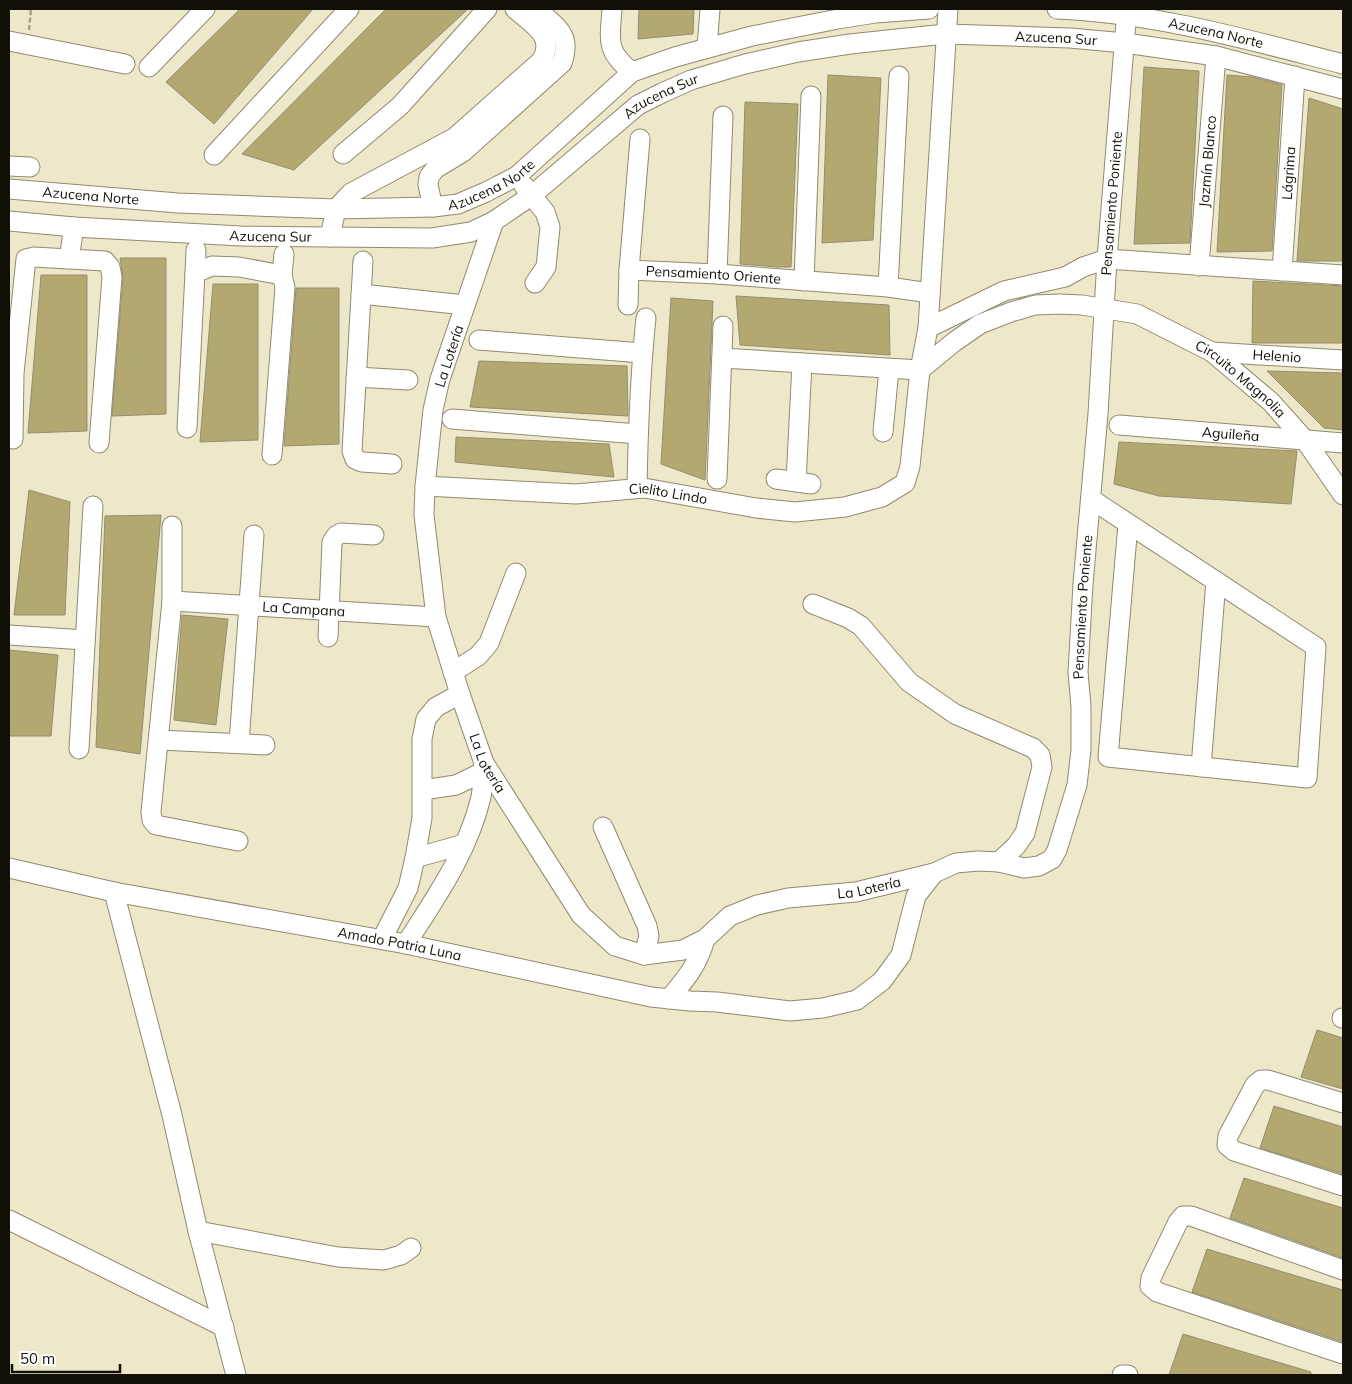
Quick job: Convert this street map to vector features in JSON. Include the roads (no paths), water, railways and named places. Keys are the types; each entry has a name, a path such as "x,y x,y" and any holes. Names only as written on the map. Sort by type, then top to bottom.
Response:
{"street":[{"path":"149,67 205,9"},
{"path":"214,155 348,9"},
{"path":"343,154 400,106 487,9"},
{"path":"330,238 336,209 351,193 454,138 541,61 547,53 548,44 546,39 516,9"},
{"path":"433,207 428,185 429,177 435,169 463,152 562,64 567,50 565,40 560,31 537,9"},
{"path":"612,9 611,49 617,59 632,72"},
{"path":"707,48 710,9"},
{"name":"Azucena Norte","path":"9,189 178,203 336,209 433,207 458,204 517,176 632,72 675,57 752,36 875,13 929,9"},
{"path":"722,358 920,370 928,328 948,9"},
{"name":"Azucena Norte","path":"1057,9 1127,12 1196,26 1343,64"},
{"name":"Pensamiento Poniente","path":"790,1011 823,1008 857,1000 882,981 901,955 916,896 934,873 956,863 999,862 1024,868 1039,866 1052,859 1057,850 1077,785 1081,750 1081,707 1078,672 1083,584 1098,414 1107,260 1127,12"},
{"name":"Azucena Sur","path":"9,221 74,227 241,236 432,238 471,232 494,221 531,196 638,105 691,80 745,64 798,52 850,44 946,34 1061,38 1125,43 1216,56 1343,89"},
{"path":"9,41 124,64"},
{"name":"Jazmín Blanco","path":"1200,266 1216,56"},
{"path":"888,287 899,76"},
{"name":"Lágrima","path":"1282,271 1295,76"},
{"path":"804,281 811,96"},
{"path":"716,274 723,116"},
{"name":"Pensamiento Oriente","path":"640,139 629,270 660,273 716,274 888,287 930,293"},
{"path":"9,166 30,167"},
{"path":"517,176 545,212 550,227 546,267 535,283"},
{"name":"La Lotería","path":"494,221 440,379 433,410 424,486 424,515 436,617 483,767 581,915 615,946 644,955 683,950 705,939 730,916 757,905 788,898 856,892 934,873"},
{"path":"69,259 74,227"},
{"path":"239,267 241,236"},
{"path":"187,428 196,250"},
{"path":"272,455 285,287 282,275 284,254"},
{"path":"12,439 14,373 26,258 34,257 105,261 110,267 112,276 99,443"},
{"path":"928,328 1004,291 1065,277 1083,267 1107,260 1343,275"},
{"path":"363,261 352,451 354,459 362,462 392,464"},
{"path":"196,273 212,266 239,267 282,275"},
{"path":"628,305 629,270"},
{"path":"361,294 465,305"},
{"name":"Circuito Magnolia","path":"920,370 954,342 980,324 1035,305 1082,305 1137,314 1212,352 1271,402 1304,440 1343,494"},
{"path":"637,488 642,353 646,318"},
{"path":"717,479 723,326"},
{"path":"478,340 642,353"},
{"name":"Helenio","path":"1212,352 1343,360"},
{"path":"776,479 803,483 802,363"},
{"path":"883,432 888,369"},
{"name":"Cielito Lindo","path":"424,486 576,494 637,488 795,512 845,507 882,497 905,483 910,466 920,370"},
{"path":"356,377 408,380"},
{"path":"452,420 638,434"},
{"name":"Aguileña","path":"1119,425 1343,442"},
{"path":"1091,499 1316,647 1306,778 1108,757 1128,524"},
{"path":"80,749 93,506"},
{"path":"172,526 172,601 151,812 152,820 156,825 238,841"},
{"path":"328,637 332,542 341,533 374,535"},
{"path":"238,743 254,535"},
{"path":"453,672 478,656 489,644 516,573"},
{"path":"1201,767 1216,581"},
{"name":"La Campana","path":"172,601 436,617"},
{"path":"813,604 848,618 861,626 909,682 956,714 1033,748 1040,755 1042,768 1025,833 1016,846 999,862"},
{"path":"9,635 85,640"},
{"path":"382,939 408,888 415,858 422,818 422,739 426,719 436,707 460,694"},
{"path":"159,740 265,745"},
{"path":"423,790 456,785 483,767"},
{"path":"406,944 452,872 473,825 481,795 483,767"},
{"path":"603,827 647,926 649,936 644,955"},
{"path":"415,858 464,844"},
{"name":"Amado Patria Luna","path":"9,868 114,892 382,939 651,997 717,1002 790,1011"},
{"path":"408,888 424,915"},
{"path":"114,892 172,1115 198,1231 224,1327 232,1372"},
{"path":"669,999 690,974 705,939"},
{"path":"1343,1103 1268,1080 1261,1080 1256,1085 1228,1136 1227,1145 1234,1151 1343,1186"},
{"path":"1343,1270 1191,1216 1183,1216 1178,1222 1151,1278 1150,1286 1157,1292 1343,1354"},
{"path":"9,1220 224,1327"},
{"path":"198,1231 338,1257 384,1260 401,1255 411,1248"},
{"path":"1122,1375 1128,1375"}]}
